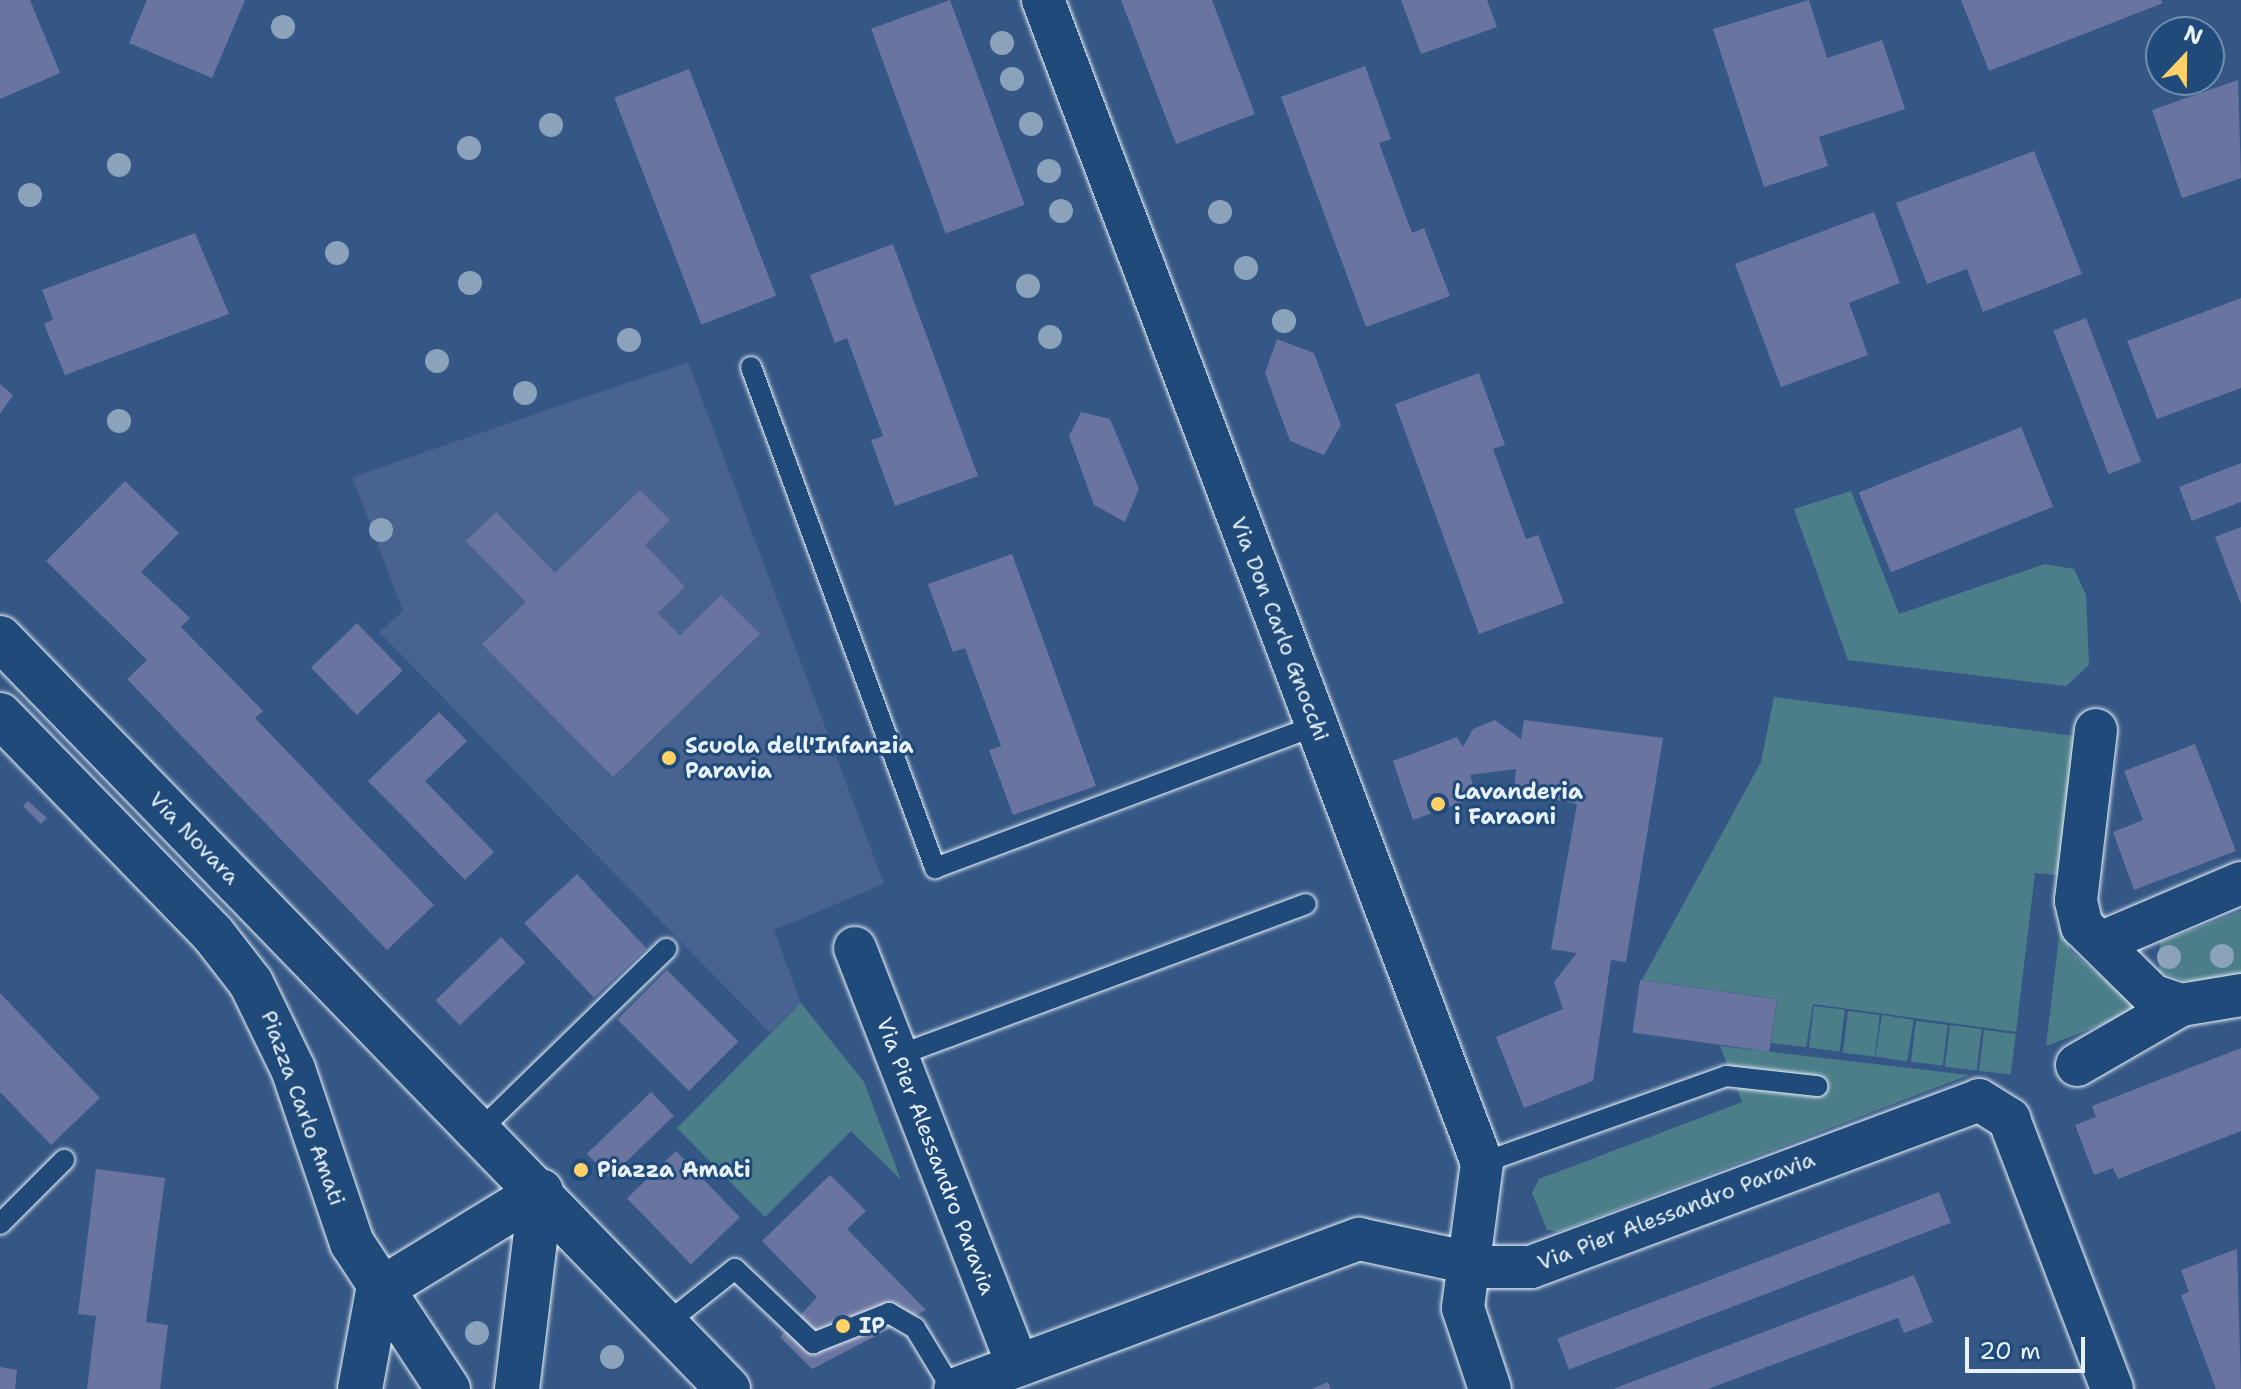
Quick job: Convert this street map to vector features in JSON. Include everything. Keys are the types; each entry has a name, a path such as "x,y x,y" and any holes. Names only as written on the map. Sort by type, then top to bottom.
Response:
{"street":[{"name":"Via Don Carlo Gnocchi","path":"1043,0 1482,1163 1463,1308 1490,1389"},
{"name":"Via Novara","path":"0,638 480,1130"},
{"name":"Piazza Carlo Amati","path":"0,715 213,934 281,1036 352,1243 378,1291 448,1389"},
{"path":"2096,730 2076,901 2082,926 2152,995 2181,1005"},
{"path":"2100,943 2241,883"},
{"name":"Via Pier Alessandro Paravia","path":"855,948 1017,1364"},
{"path":"2077,1065 2181,1005 2241,995"},
{"name":"Via Pier Alessandro Paravia","path":"954,1389 1334,1244 1381,1238 1469,1262 1531,1267 1961,1103 1979,1100 2009,1119 2112,1389"},
{"path":"480,1130 728,1389"},
{"path":"360,1389 378,1291 541,1191"},
{"path":"517,1389 541,1191"}],"lane":[{"path":"751,367 935,868 1317,725"},
{"path":"897,1056 1306,904"},
{"path":"480,1130 666,949"},
{"path":"1482,1163 1726,1076 1817,1086"},
{"path":"0,1224 64,1160"},
{"path":"667,1323 735,1269 813,1343 889,1313 915,1328 954,1389"}],"shaded area":[{"name":"Scuola dell'Infanzia Paravia","path":"688,362 884,884 774,930 801,1003 770,1033 379,632 403,611 352,477"}],"green space":[{"path":"1851,491 1899,614 2045,564 2074,569 2086,595 2089,665 2066,686 1848,660 1794,509"},
{"path":"1774,697 2083,737 2066,876 2035,873 2016,1032 1813,1004 1806,1047 1771,1043 1777,999 1642,980 1761,762"},
{"path":"2241,911 2241,988 2224,994 2159,972 2160,942"},
{"path":"2061,920 2070,950 2140,1010 2046,1046"},
{"path":"801,1003 864,1082 901,1180 851,1131 765,1217 677,1128"},
{"path":"1814,1006 1845,1010 1840,1051 1809,1048"},
{"path":"1848,1011 1880,1015 1875,1057 1843,1053"},
{"path":"1882,1015 1914,1020 1907,1061 1875,1056"},
{"path":"1916,1021 1948,1025 1943,1066 1911,1062"},
{"path":"1950,1025 1982,1029 1977,1071 1945,1067"},
{"path":"1984,1030 2016,1034 2011,1075 1979,1071"},
{"path":"1720,1046 1969,1075 1558,1232 1547,1230 1532,1193 1539,1179 1742,1102"}],"building":[{"path":"0,0 30,0 60,73 0,99"},
{"path":"147,0 245,0 212,78 129,43"},
{"path":"950,0 1025,205 946,234 871,29"},
{"path":"1121,0 1212,0 1255,114 1176,144"},
{"path":"1401,0 1487,0 1497,27 1421,54"},
{"path":"1809,0 1827,58 1882,40 1905,109 1819,137 1828,166 1764,187 1713,29"},
{"path":"1961,0 2161,0 2163,3 1989,71"},
{"path":"1365,66 1391,139 1379,143 1412,233 1424,228 1450,296 1366,327 1281,97"},
{"path":"689,69 776,296 701,325 614,98"},
{"path":"2238,80 2241,178 2182,198 2152,110 2192,96 2225,96 2225,85"},
{"path":"2034,151 2082,274 1983,312 1967,269 1927,284 1896,203"},
{"path":"1874,212 1900,283 1849,303 1868,355 1781,387 1735,264"},
{"path":"195,233 229,314 65,375 44,324 53,319 42,290"},
{"path":"893,244 978,476 895,506 871,440 883,436 847,338 835,343 810,275"},
{"path":"2241,298 2241,388 2157,419 2127,341"},
{"path":"2086,318 2141,462 2109,474 2053,331"},
{"path":"1277,339 1314,353 1341,425 1324,455 1290,441 1265,373"},
{"path":"1479,373 1505,445 1493,449 1526,539 1538,535 1564,603 1479,634 1395,404"},
{"path":"0,384 13,395 0,414"},
{"path":"1081,412 1110,419 1139,489 1125,522 1094,505 1069,436"},
{"path":"2021,427 2053,507 1891,572 1859,493"},
{"path":"2241,463 2241,502 2192,521 2179,487"},
{"path":"125,481 179,533 141,572 190,618 181,627 263,711 255,718 434,905 387,950 127,679 147,660 46,561"},
{"path":"640,490 670,520 645,545 685,587 658,613 680,635 721,595 760,634 613,777 482,644 526,602 466,541 496,512 555,573"},
{"path":"2241,527 2241,604 2215,537"},
{"path":"1012,554 1096,786 1013,815 989,750 1001,746 965,648 953,652 928,584"},
{"path":"357,623 403,670 357,715 311,667"},
{"path":"439,712 467,741 425,781 494,852 465,880 368,781"},
{"path":"1495,720 1521,739 1524,720 1663,738 1626,962 1611,960 1593,1081 1524,1108 1496,1037 1563,1009 1554,982 1577,953 1551,949 1577,804 1514,792 1516,769 1470,775 1477,797 1413,820 1393,761 1457,737 1463,747 1473,729"},
{"path":"2195,744 2236,851 2134,890 2113,832 2143,820 2124,771"},
{"path":"28,801 47,818 41,824 23,806"},
{"path":"577,874 647,949 594,998 524,923"},
{"path":"501,937 525,962 460,1025 436,1000"},
{"path":"667,970 738,1041 689,1091 618,1019"},
{"path":"1640,980 1777,999 1769,1052 1633,1032"},
{"path":"0,993 100,1098 51,1145 0,1092"},
{"path":"2241,1048 2241,1131 2118,1179 2113,1168 2094,1175 2075,1125 2096,1117 2092,1106"},
{"path":"651,1092 674,1116 610,1178 587,1154"},
{"path":"676,1151 740,1217 691,1264 627,1198"},
{"path":"96,1169 165,1178 146,1322 168,1325 160,1389 87,1389 96,1316 78,1314"},
{"path":"830,1175 866,1211 847,1229 926,1310 812,1369 780,1337 817,1297 762,1241"},
{"path":"1939,1192 1951,1223 1569,1369 1557,1339"},
{"path":"2237,1249 2241,1389 2216,1389 2181,1295 2189,1292 2181,1270"},
{"path":"1914,1275 1933,1322 1904,1333 1898,1318 1708,1389 1613,1389"},
{"path":"0,1367 17,1370 15,1389 0,1389"},
{"path":"1328,1382 1331,1389 1311,1389"}],"place":[{"name":"Scuola dell'Infanzia Paravia","path":"669,758"},
{"name":"Lavanderia i Faraoni","path":"1438,804"},
{"name":"Piazza Amati","path":"581,1170"},
{"name":"IP","path":"843,1326"}]}
